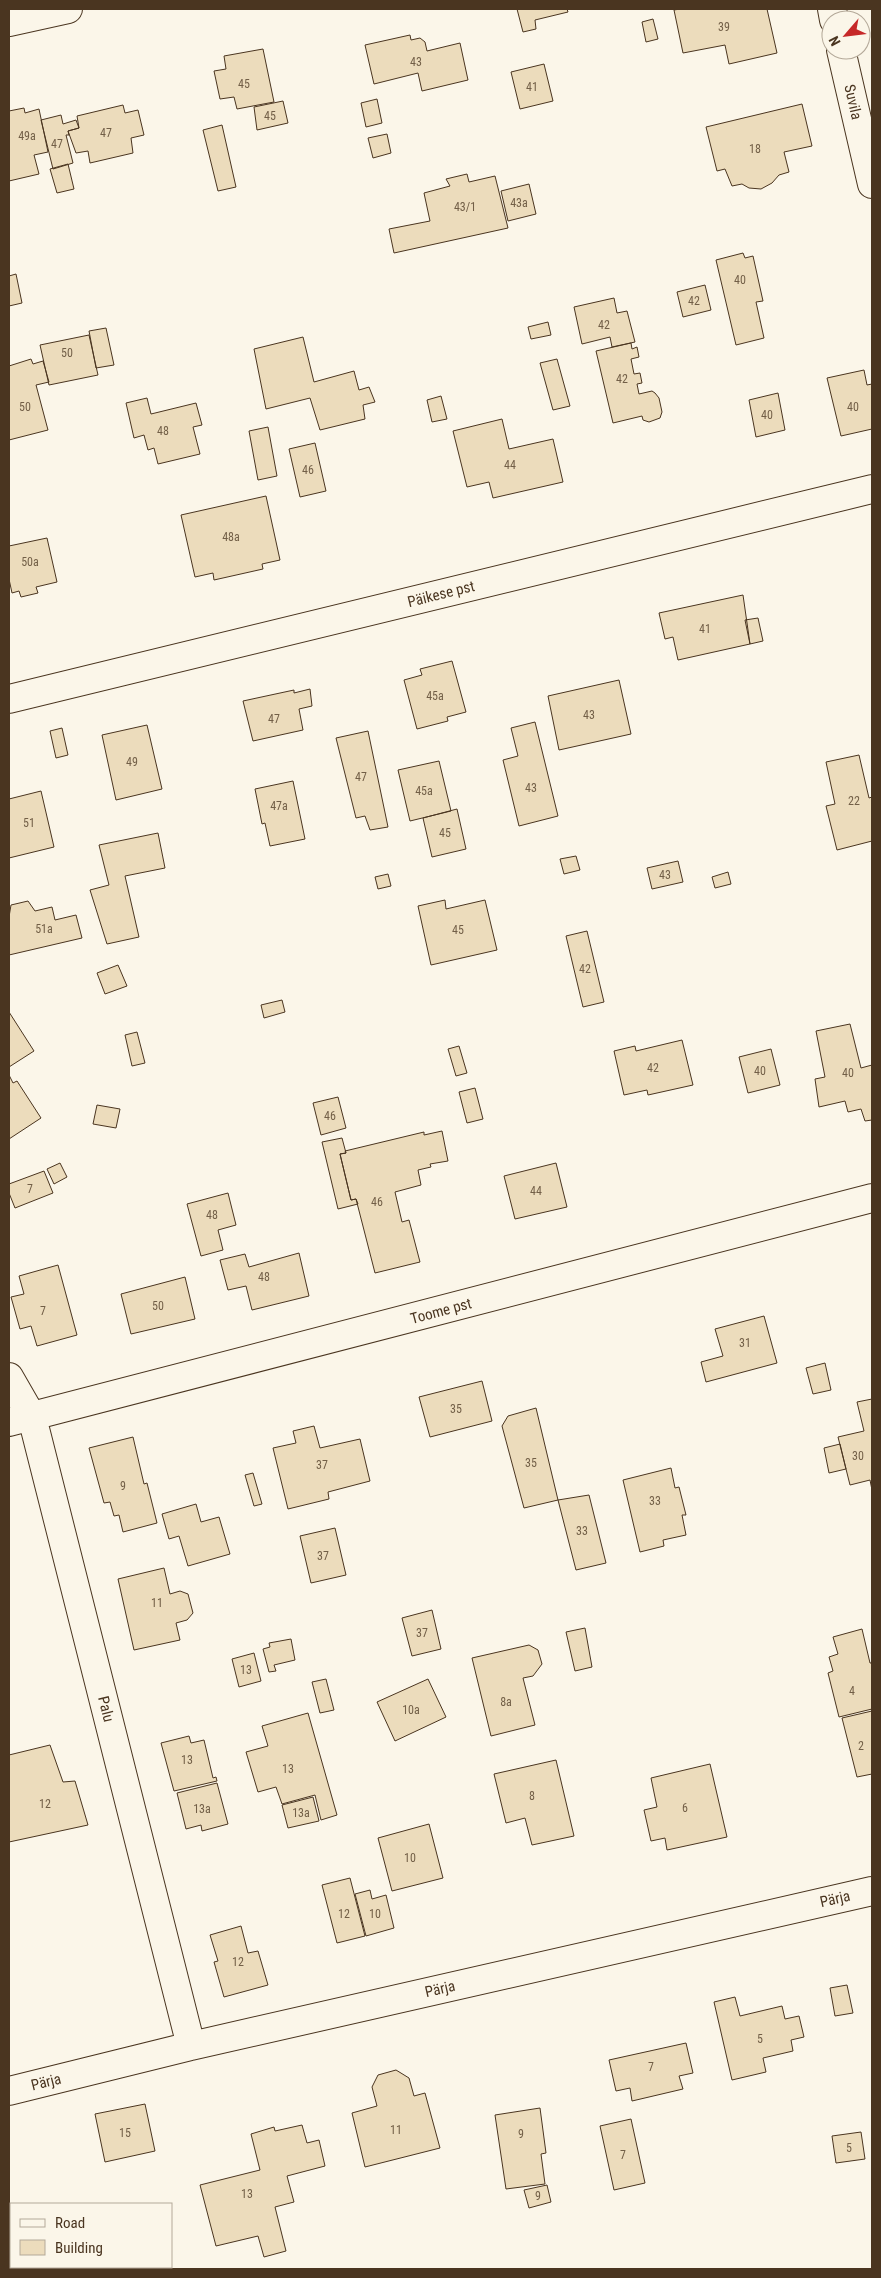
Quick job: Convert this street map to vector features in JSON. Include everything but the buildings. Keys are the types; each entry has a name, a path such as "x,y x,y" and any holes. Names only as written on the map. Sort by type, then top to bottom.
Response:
{"street":[{"path":"9,22 68,9"},
{"name":"Suvila","path":"843,60 872,184"},
{"name":"Päikese pst","path":"9,699 872,489"},
{"name":"Toome pst","path":"20,1419 872,1198"},
{"name":"Palu","path":"9,1377 190,2046"},
{"name":"Pärja","path":"9,2091 190,2046 872,1891"}]}
